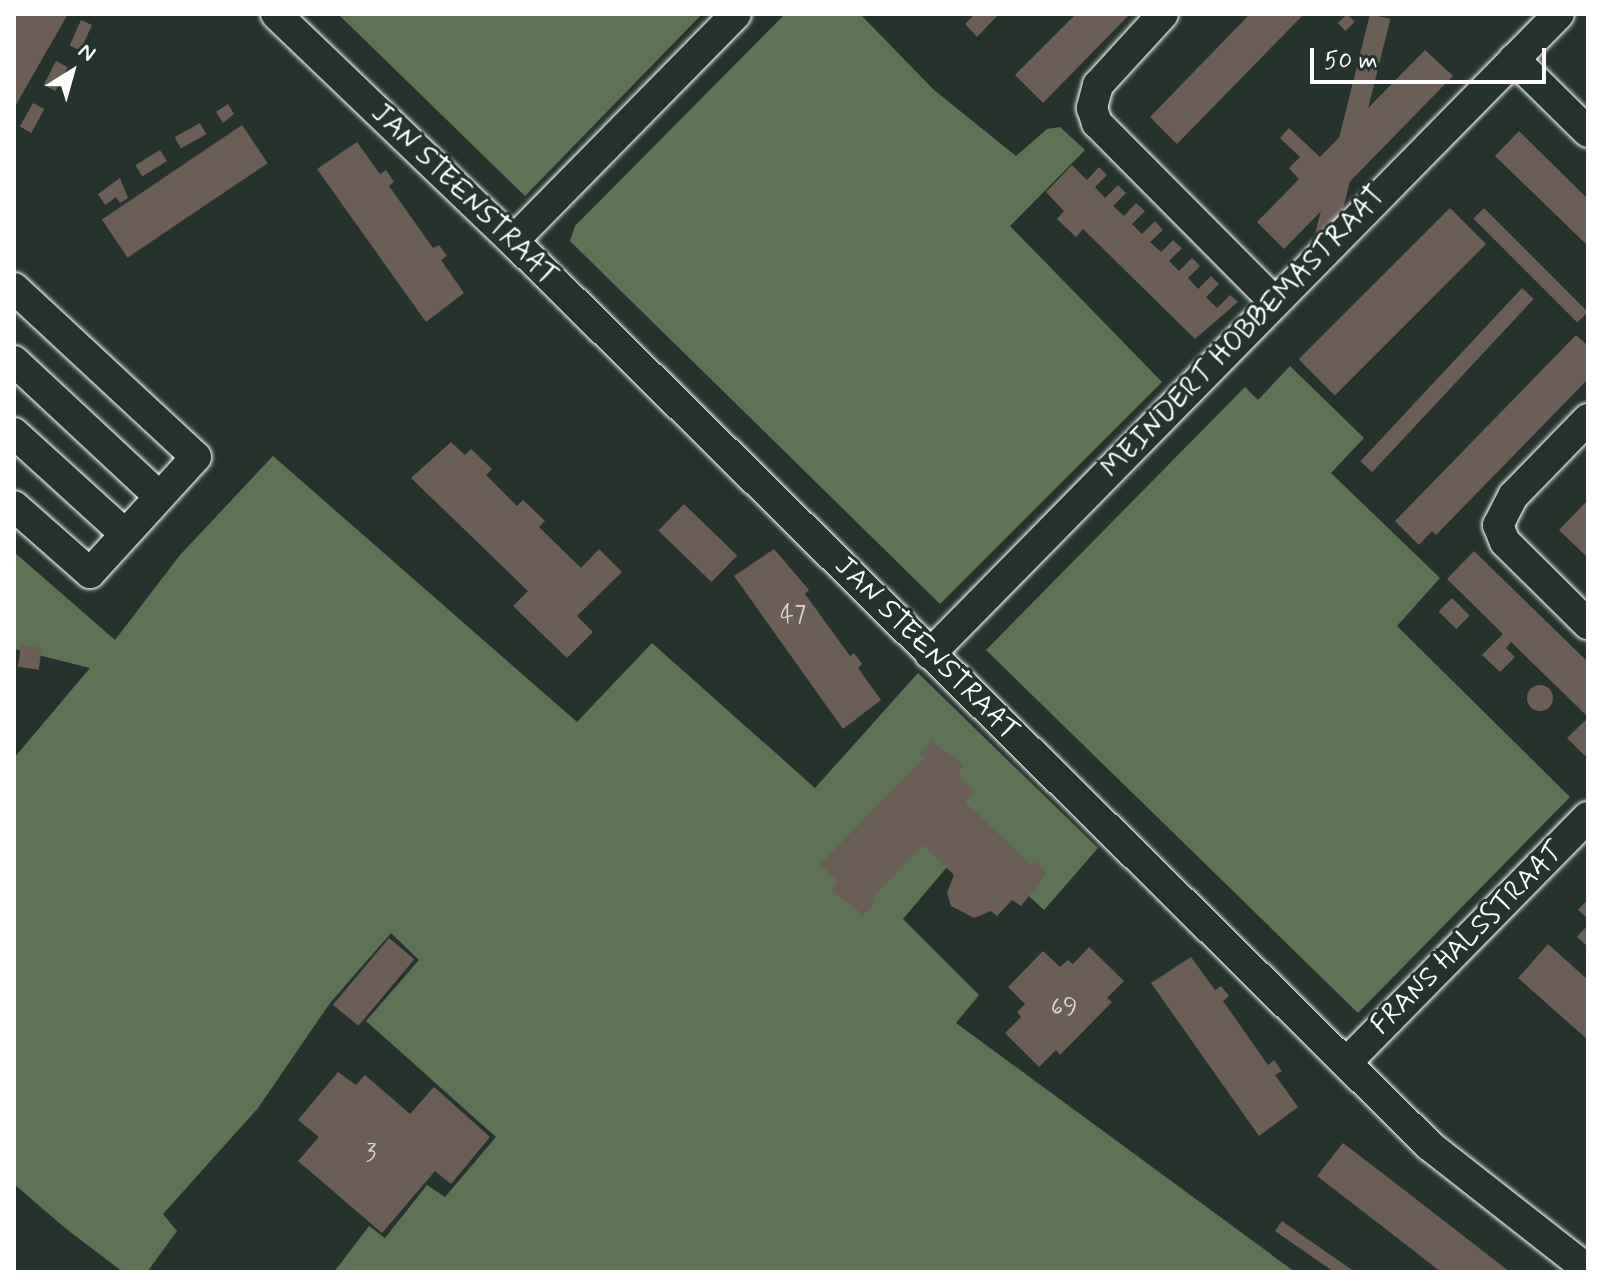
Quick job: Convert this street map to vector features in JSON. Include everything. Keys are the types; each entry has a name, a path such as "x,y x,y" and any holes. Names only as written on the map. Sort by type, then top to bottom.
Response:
{"street":[{"name":"JAN STEENSTRAAT","path":"276,14 513,241 930,654 1348,1061 1430,1146 1588,1270"},
{"path":"513,241 736,14"},
{"path":"1163,14 1098,85 1092,108 1097,123 1274,301"},
{"name":"MEINDERT HOBBEMASTRAAT","path":"930,654 1559,14"},
{"path":"1514,59 1588,132"},
{"path":"14,288 196,457 90,573 14,506"},
{"path":"14,361 159,496"},
{"path":"1588,419 1513,496 1498,525 1505,542 1588,624"},
{"path":"14,433 125,534"},
{"name":"FRANS HALSSTRAAT","path":"1348,1061 1588,817"}],"green space":[{"path":"338,14 702,14 525,196"},
{"path":"785,14 860,14 934,90 1016,156 1047,129 1060,127 1085,150 1010,226 1162,382 940,604 570,241 575,226"},
{"path":"1290,366 1364,438 1331,473 1440,578 1397,626 1570,797 1358,1013 986,650 1245,387 1258,400"},
{"path":"273,456 577,722 652,643 815,788 918,673 1098,848 1044,910 969,841 903,919 979,995 956,1023 1295,1272 334,1272 369,1226 385,1238 427,1185 445,1197 496,1137 366,1021 419,960 391,933 330,1003 258,1108 163,1214 177,1231 147,1272 123,1272 65,1228 14,1184 14,758 90,668 14,649 14,552 115,640 180,555"}],"building":[{"path":"14,14 68,14 14,108"},
{"path":"975,14 999,14 977,37 965,24"},
{"path":"1076,14 1130,14 1043,103 1015,75"},
{"path":"1250,14 1304,14 1177,144 1150,117"},
{"path":"1347,14 1355,22 1346,31 1338,23"},
{"path":"1370,14 1390,19 1336,238 1315,233"},
{"path":"81,20 92,25 81,50 70,46"},
{"path":"1425,50 1453,76 1284,249 1257,222 1299,179 1289,168 1300,157 1280,138 1289,128 1320,157"},
{"path":"56,61 68,67 55,91 44,85"},
{"path":"33,103 44,109 31,133 20,127"},
{"path":"228,104 234,114 223,123 216,112"},
{"path":"200,123 206,134 181,148 175,137"},
{"path":"242,125 268,163 128,258 102,220"},
{"path":"1519,131 1588,199 1588,246 1495,156"},
{"path":"357,142 380,174 386,170 394,182 389,186 433,248 439,245 447,256 441,260 464,293 426,322 317,169"},
{"path":"160,150 167,161 142,176 135,165"},
{"path":"1072,165 1087,180 1099,167 1107,175 1095,187 1105,198 1118,185 1126,193 1113,206 1124,216 1136,203 1145,211 1132,224 1142,234 1155,221 1163,230 1150,242 1161,252 1173,240 1182,248 1169,261 1179,271 1192,258 1200,266 1188,278 1198,289 1211,276 1219,284 1206,297 1217,308 1230,295 1238,302 1195,339 1083,229 1076,237 1057,219 1064,211 1046,192"},
{"path":"120,178 128,198 120,203 116,197 105,205 98,194"},
{"path":"1450,208 1486,244 1335,395 1299,359"},
{"path":"1484,208 1588,312 1577,323 1473,219"},
{"path":"1522,288 1534,299 1372,472 1360,461"},
{"path":"1576,335 1588,346 1588,379 1436,535 1432,531 1419,545 1395,521"},
{"path":"451,442 465,455 471,449 492,469 486,475 517,506 523,500 545,521 539,527 581,568 599,549 622,572 577,616 593,632 567,658 513,606 528,591 411,478"},
{"path":"1588,500 1588,558 1559,530"},
{"path":"684,504 737,555 712,582 658,531"},
{"path":"774,549 809,590 805,594 850,656 854,653 862,664 858,668 881,700 843,729 734,576"},
{"path":"1474,551 1588,662 1588,717 1511,642 1506,648 1515,657 1500,672 1482,655 1503,634 1447,579"},
{"path":"1452,598 1470,616 1456,629 1439,611"},
{"path":"21,645 42,648 39,670 18,667"},
{"path":"1540,685 1549,689 1553,698 1549,707 1540,711 1531,707 1527,698 1531,689"},
{"path":"1588,718 1588,752 1585,756 1567,738"},
{"path":"932,741 963,765 958,775 975,792 965,802 1031,865 1035,861 1047,873 1021,906 1012,900 997,916 991,911 974,918 951,906 947,893 954,875 923,845 871,899 875,904 864,915 832,891 837,881 820,864 925,757 920,753"},
{"path":"1588,899 1588,919 1578,910"},
{"path":"1588,925 1588,947 1577,937"},
{"path":"389,938 414,959 358,1026 333,1005"},
{"path":"1548,944 1588,980 1588,1040 1518,978"},
{"path":"1089,947 1124,981 1107,998 1112,1002 1060,1055 1056,1050 1039,1067 1005,1033 1021,1017 1017,1012 1025,1004 1008,987 1043,951 1060,967 1068,960 1073,964"},
{"path":"1191,957 1215,990 1221,986 1229,996 1223,1001 1268,1065 1274,1060 1282,1071 1275,1075 1298,1107 1259,1136 1151,983"},
{"path":"338,1072 356,1085 365,1075 410,1114 434,1087 490,1137 451,1184 435,1171 382,1233 298,1161 319,1137 298,1120"},
{"path":"1343,1143 1510,1272 1441,1272 1317,1176"},
{"path":"1282,1221 1355,1272 1334,1272 1275,1231"}]}
